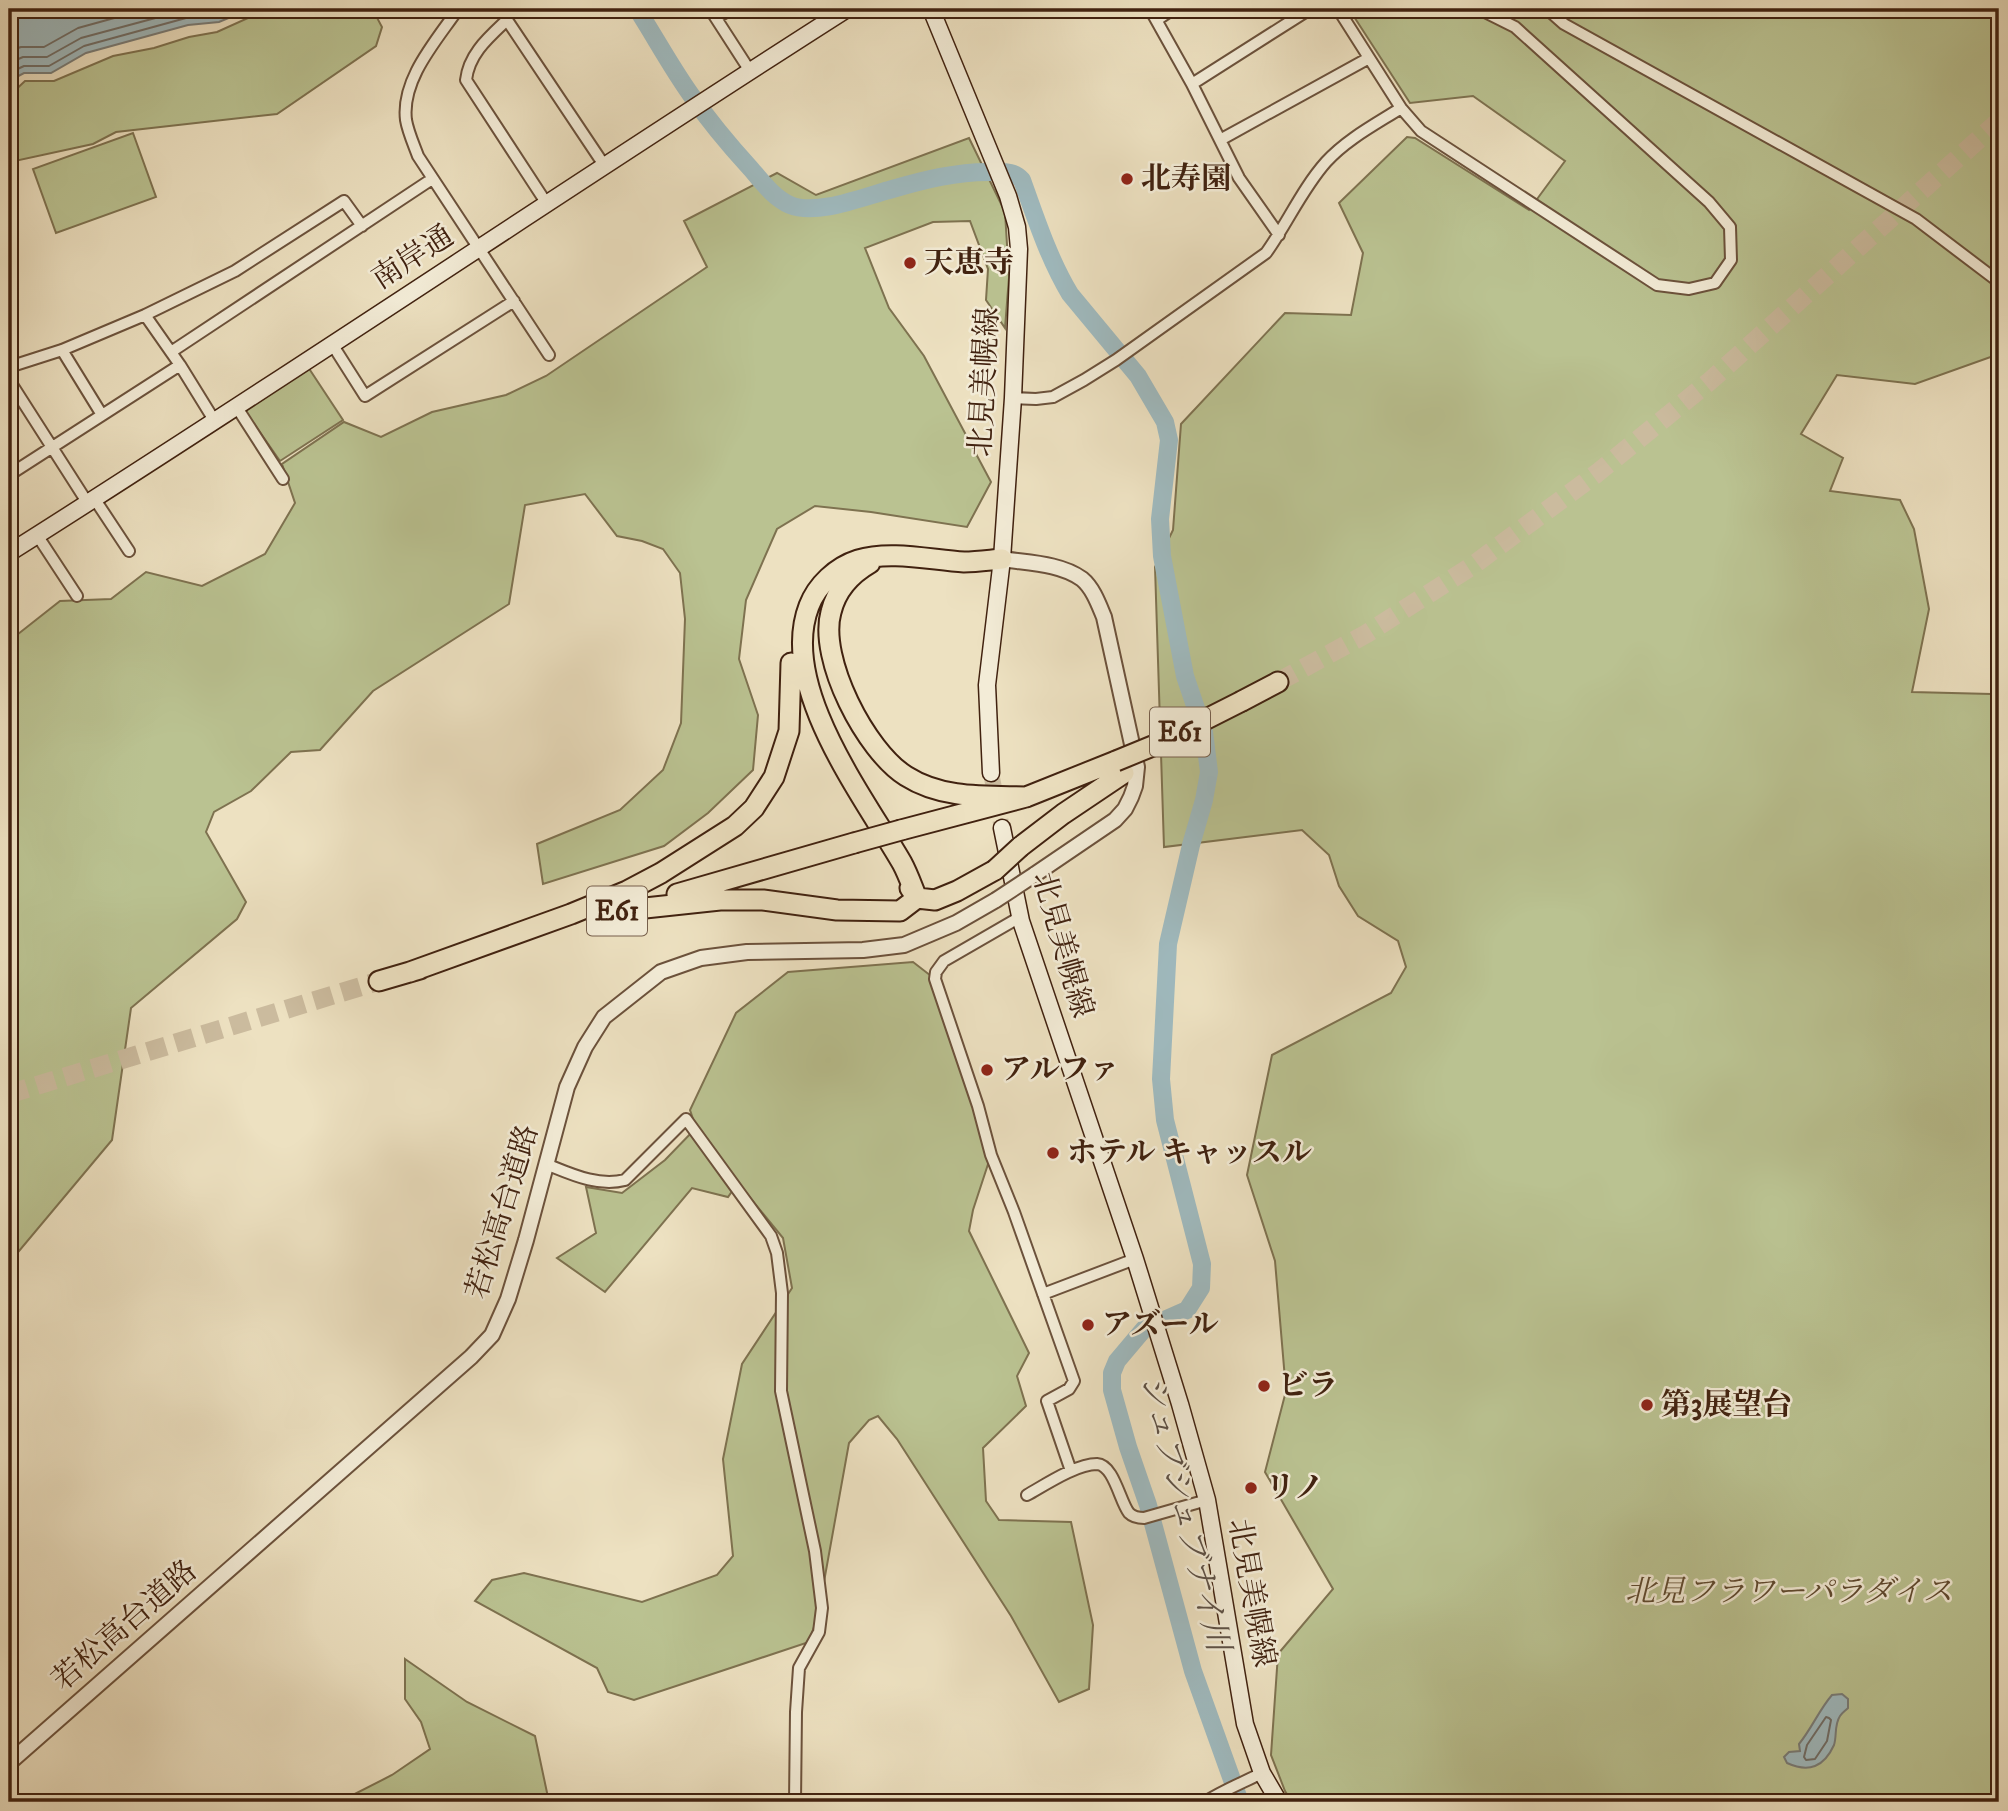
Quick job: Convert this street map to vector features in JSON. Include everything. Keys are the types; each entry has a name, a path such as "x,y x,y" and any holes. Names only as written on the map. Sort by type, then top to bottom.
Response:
{"highway":[{"path":"410,972 627,891 661,873 735,826 754,808 775,777 789,731 791,628 796,606 812,576 836,557 857,548 874,545 968,550 1002,559"},
{"path":"917,898 904,866 832,748 804,666 801,637 804,617 813,596 824,582 842,567 860,559 914,557 967,562 1002,559"},
{"path":"880,558 857,570 843,586 831,611 828,633 834,666 865,732 904,775 931,789 958,795 1026,797"},
{"path":"791,663 822,747 858,813 917,898"},
{"name":"E61","path":"379,981 854,843 1026,797 1120,767 1156,745 1272,686"},
{"path":"617,911 720,900 763,900 837,910 900,911 917,898 935,900 995,870 1120,767"}],"main road":[{"name":"南岸通","path":"9,553 847,9"},
{"name":"北見美幌線","path":"931,9 1008,195 1017,227 1019,249 1013,398 1002,559 987,685 991,773"},
{"name":"北見美幌線","path":"1002,828 1020,916 1152,1312 1207,1500 1245,1724 1262,1773 1279,1802"}],"street":[{"path":"458,9 414,75 407,97 406,121 418,156 432,179 480,247 549,355"},
{"path":"731,9 713,13 750,71"},
{"path":"1150,9 1192,84 1239,178 1279,235"},
{"path":"1157,19 1173,9"},
{"path":"1192,84 1310,9"},
{"path":"1338,9 1401,108 1422,131 1657,285 1689,289 1715,283 1731,260 1730,227 1716,210 1515,27 1479,9"},
{"path":"1547,9 1564,23 1916,219 1999,282"},
{"path":"547,204 466,80 467,66 482,44 507,20 604,165"},
{"path":"1220,140 1369,58"},
{"path":"1013,398 1053,397 1116,360 1266,253 1325,163 1345,144 1401,108"},
{"path":"171,352 432,179"},
{"path":"9,367 62,350 145,315 235,271 344,201 362,226"},
{"path":"332,344 365,396 514,301"},
{"path":"145,315 214,420"},
{"path":"62,350 102,415"},
{"path":"9,475 180,365"},
{"path":"9,380 53,448 129,551"},
{"path":"236,406 283,479"},
{"path":"37,536 78,596"},
{"name":"若松高台道路","path":"9,1763 471,1357 492,1335 508,1299 567,1087 585,1047 604,1017 661,972 701,958 735,954 863,950 904,945 956,923 996,900 1115,820 1125,809 1131,797 1137,767 1104,617 1096,598 1083,580 1060,568 1002,559"},
{"path":"1020,916 944,961 936,972 935,979 978,1106 990,1155 1014,1212 1074,1381 1069,1389 1047,1401 1071,1471"},
{"path":"546,1164 583,1178 612,1183 625,1180 686,1119 771,1236 777,1253 782,1293 781,1391 815,1551 822,1608 819,1632 799,1668 795,1802"},
{"path":"1043,1294 1135,1259"},
{"path":"1027,1495 1071,1471 1096,1464 1109,1471 1129,1513 1136,1517 1160,1515 1207,1500"},
{"path":"1205,1802 1227,1788 1262,1773"}],"green space":[{"path":"268,9 380,9 375,14 382,27 376,46 277,114 116,132 93,144 15,161 9,155 9,96 25,81 54,81 113,56 217,32"},
{"name":"北見フラワーパラダイス","path":"1349,9 1999,9 1999,354 1915,384 1837,375 1801,434 1843,458 1830,491 1900,500 1914,529 1929,609 1912,692 1991,694 1999,718 1999,1802 1292,1802 1271,1755 1278,1654 1333,1589 1265,1472 1286,1391 1275,1261 1247,1175 1272,1055 1391,993 1406,967 1398,941 1358,916 1339,886 1329,855 1302,830 1164,847 1155,567 1173,530 1181,424 1285,313 1351,315 1363,253 1339,203 1407,137 1415,138 1529,210 1565,161 1473,96 1410,103"},
{"path":"133,133 156,197 56,233 33,169"},
{"path":"969,138 1005,212 1009,277 1005,328 986,300 988,269 970,221 933,222 865,248 889,308 924,356 991,482 967,527 815,506 777,529 746,600 739,659 758,715 753,770 708,813 664,846 543,884 537,844 620,810 663,770 681,723 685,619 680,573 663,549 617,536 585,494 525,505 509,604 373,691 320,750 291,752 251,791 214,812 206,832 246,902 237,919 131,1008 112,1140 9,1263 9,652 13,638 60,601 111,599 146,572 202,586 265,554 295,503 282,464 344,422 381,437 432,412 506,395 546,376 707,267 684,221 777,173 816,195"},
{"path":"308,367 343,420 280,461 243,408"},
{"path":"913,962 935,979 991,1155 969,1231 1029,1353 1017,1376 1026,1406 983,1448 986,1501 999,1520 1071,1522 1093,1625 1089,1689 1059,1702 1011,1616 897,1439 878,1416 869,1420 849,1443 818,1615 809,1642 634,1700 608,1692 597,1668 475,1601 492,1580 524,1573 642,1602 717,1575 733,1556 723,1459 742,1364 792,1288 783,1238 738,1183 728,1197 692,1188 605,1292 557,1258 596,1233 586,1187 622,1193 665,1160 696,1128 690,1110 736,1013 788,972"},
{"path":"405,1659 467,1702 535,1736 549,1802 339,1802 392,1775 430,1749 421,1722 405,1699"}],"water":[{"path":"9,9 250,9 219,22 188,25 86,53 51,73 24,73 9,81"},
{"path":"1842,1694 1848,1699 1848,1708 1838,1719 1834,1745 1826,1758 1809,1767 1787,1763 1784,1757 1789,1752 1800,1751 1799,1744 1827,1701 1832,1695"}],"waterway":[{"name":"シュブシュブナイ川","path":"637,9 712,124 769,189 790,205 801,208 826,207 902,186 967,173 1005,172 1019,177 1062,281 1138,376 1165,422 1169,440 1160,519 1162,556 1185,676 1204,732 1209,772 1168,944 1161,1079 1165,1120 1202,1264 1201,1288 1187,1310 1144,1329 1117,1361 1112,1373 1112,1390 1148,1505 1193,1671 1240,1802"}],"tunnel":[{"path":"1278,682 1366,634 1472,566 1596,474 1710,381 1999,121"},
{"path":"991,773 1002,828"},
{"path":"9,1094 379,981"}],"place":[{"name":"北寿園","path":"1127,179"},
{"name":"天恵寺","path":"910,263"},
{"name":"アルファ","path":"987,1070"},
{"name":"ホテル キャッスル","path":"1053,1153"},
{"name":"アズール","path":"1088,1325"},
{"name":"ビラ","path":"1264,1386"},
{"name":"第3展望台","path":"1647,1405"},
{"name":"リノ","path":"1251,1488"}]}
